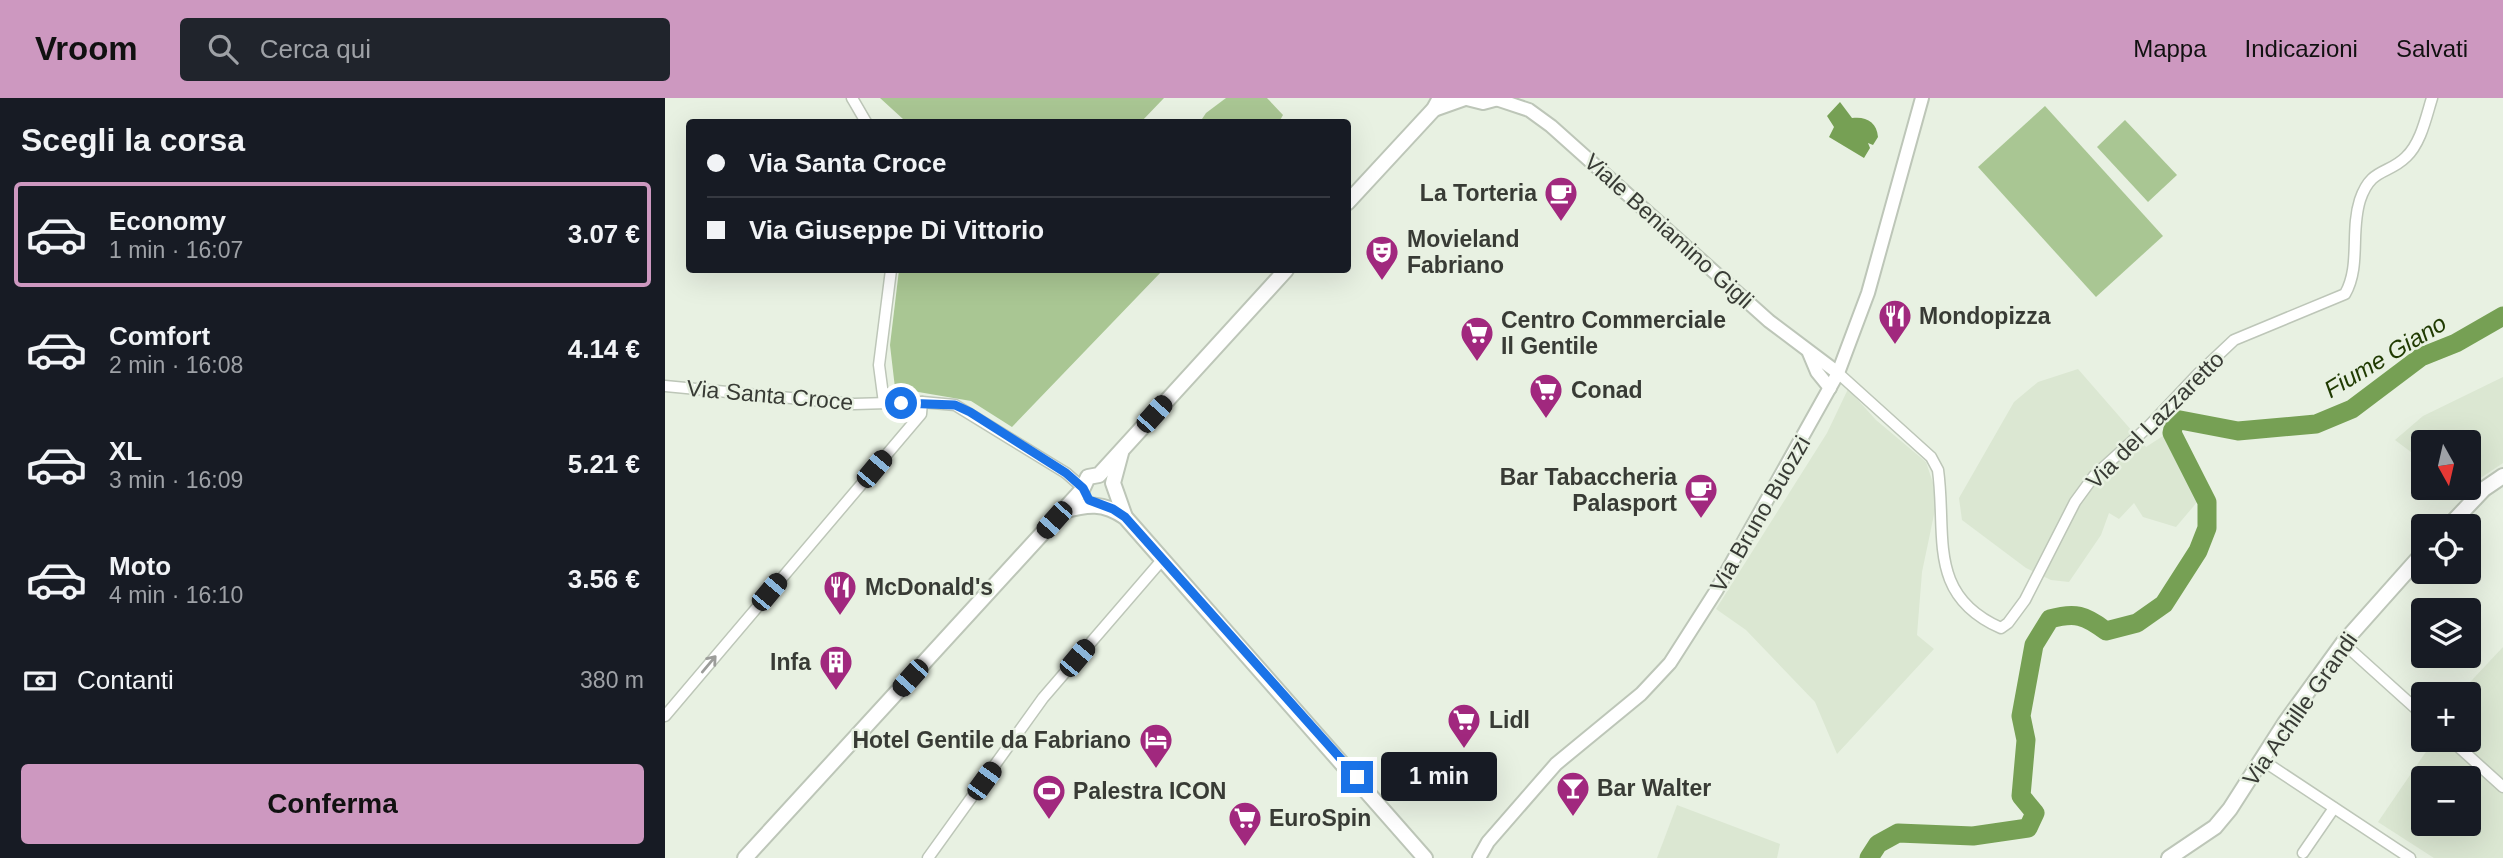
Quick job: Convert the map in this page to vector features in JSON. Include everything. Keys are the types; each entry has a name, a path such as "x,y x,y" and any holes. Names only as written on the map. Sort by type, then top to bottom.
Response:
{"main road":[{"path":"1351,199 1437,104 1466,98 1483,102 1497,99"},
{"path":"745,858 1088,482 1123,449 1283,273"},
{"path":"1062,511 1110,500 1123,449"},
{"path":"2460,514 2484,489 2503,476"},
{"path":"1088,482 1114,486"},
{"path":"1088,482 1097,504 1125,517"},
{"path":"1114,486 1125,517 1425,858"},
{"name":"Via Achille Grandi","path":"2169,858 2215,827 2230,809 2343,643 2411,567"}],"street":[{"path":"852,98 864,119"},
{"name":"Via Bruno Buozzi","path":"1479,858 1488,842 1556,764 1641,694 1670,663 1716,590 1838,373 1868,293 1922,98"},
{"name":"Via del Lazzaretto","path":"1838,373 1931,457 1938,470 1944,563 1949,582 1972,610 2001,628 2025,600 2075,502 2094,476 2149,426 2198,374 2234,340 2345,294 2354,279 2355,225 2360,199 2370,179 2406,158 2418,139 2432,98"},
{"name":"Viale Beniamino Gigli","path":"1497,99 1526,104 1809,354 1824,360 1838,373"},
{"path":"884,403 879,365 891,273"},
{"name":"Viale Beniamino Gigli","path":"1809,354 1817,372 1830,388"},
{"name":"Via Santa Croce","path":"665,386 814,401 955,405 1066,473 1088,482"},
{"path":"665,716 921,414 922,402"},
{"path":"927,858 1043,698 1162,560"},
{"path":"2343,643 2411,704"},
{"path":"2464,752 2503,787"},
{"path":"2262,760 2410,858"},
{"path":"2303,853 2334,808"}],"shaded area":[{"path":"880,98 1164,98 1144,119 903,119"},
{"path":"1226,98 1267,98 1283,115 1281,119 1202,119"},
{"path":"1840,102 1852,118 1866,119 1875,127 1878,137 1873,145 1868,143 1870,148 1864,158 1829,137 1834,127 1827,116"},
{"path":"2045,106 2163,236 2096,297 1978,167"},
{"path":"2125,120 2177,175 2148,202 2097,147"},
{"path":"899,273 1160,273 1012,427 971,401 895,388 890,345"},
{"path":"2078,369 2146,447 2166,434 2198,501 2176,527 2143,517 2134,503 2119,519 2109,513 2101,535 2069,582 2051,580 2026,568 1962,520 1959,498 2014,402 2038,382"},
{"path":"2503,377 2503,463 2481,478 2481,430 2411,430 2411,452 2395,440 2423,416"},
{"path":"1848,389 1876,420 1926,462 1933,483 1936,505 1922,572 1917,635 1934,649 1837,754 1815,702 1746,630 1716,609 1827,433"},
{"path":"2503,647 2503,858 2434,858 2378,822 2411,774 2411,836 2481,836 2481,766 2416,766 2426,752 2481,752 2481,682 2470,682"},
{"path":"1677,805 1780,844 1777,858 1657,858"}],"waterway":[{"name":"Fiume Giano","path":"1869,858 1878,844 1898,833 1973,836 2028,828 2035,813 2021,796 2026,740 2021,716 2034,645 2050,619 2059,617 2079,616 2106,631 2137,623 2164,604 2198,551 2207,528 2207,502 2172,433 2175,419 2238,431 2316,424 2352,409 2421,357 2456,343 2503,316"}],"place":[{"name":"La Torteria","path":"1561,223"},
{"name":"Movieland Fabriano","path":"1382,282"},
{"name":"Mondopizza","path":"1895,346"},
{"name":"Centro Commerciale Il Gentile","path":"1477,363"},
{"name":"Conad","path":"1546,420"},
{"name":"Bar Tabaccheria Palasport","path":"1701,520"},
{"name":"McDonald's","path":"840,617"},
{"name":"Infa","path":"836,692"},
{"name":"Lidl","path":"1464,750"},
{"name":"Hotel Gentile da Fabriano","path":"1156,770"},
{"name":"Bar Walter","path":"1573,818"},
{"name":"Palestra ICON","path":"1049,821"},
{"name":"EuroSpin","path":"1245,848"}],"route":[{"path":"901,403 955,405 970,412 1066,473 1083,488 1084,495 1089,500 1113,509 1125,517 1357,777"}]}
